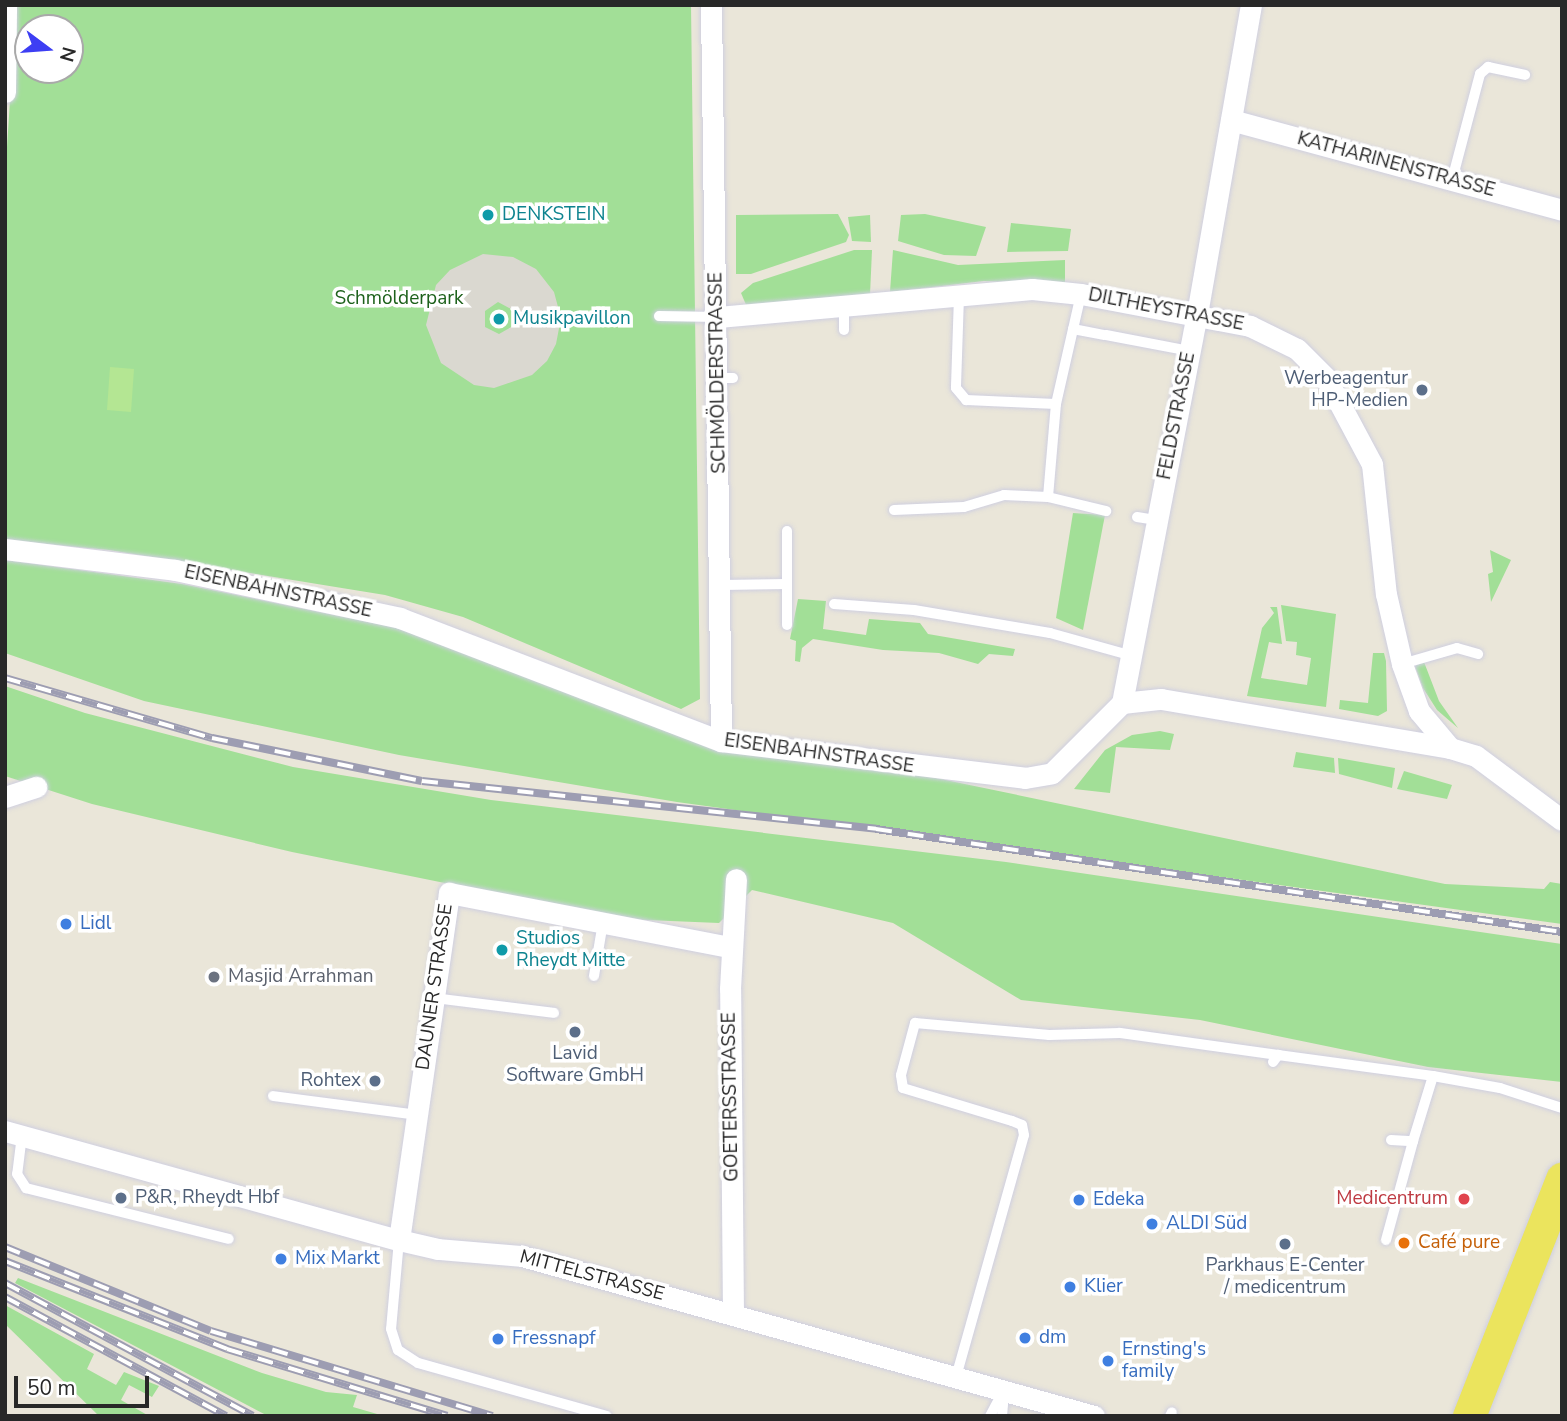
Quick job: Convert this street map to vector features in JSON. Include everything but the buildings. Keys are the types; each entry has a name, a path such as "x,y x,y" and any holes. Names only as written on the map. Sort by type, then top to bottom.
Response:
{"main road":[{"path":"1469,1416 1562,1179"}],"street":[{"path":"5,92 6,5"},
{"name":"SCHMÖLDERSTRASSE","path":"711,5 718,317 725,378 721,741"},
{"name":"FELDSTRASSE","path":"1122,703 1147,518 1190,351 1251,5"},
{"name":"KATHARINENSTRASSE","path":"1231,121 1562,210"},
{"name":"DILTHEYSTRASSE","path":"718,317 1032,289 1081,294 1197,314 1250,326 1297,349 1326,379 1352,421 1372,464 1386,594 1402,664 1419,711 1450,748"},
{"name":"EISENBAHNSTRASSE","path":"5,549 175,570 400,618 721,741 1025,778 1052,773 1122,703"},
{"path":"1122,703 1161,699 1450,748 1476,756 1562,820"},
{"path":"5,797 36,787"},
{"name":"GOETERSSTRASSE","path":"733,1315 730,947 736,879"},
{"name":"DAUNER STRASSE","path":"399,1240 449,892 730,947"},
{"name":"MITTELSTRASSE","path":"14,1133 399,1240 439,1249 522,1256 1094,1416"}],"lane":[{"path":"1452,180 1480,74 1488,67 1525,75"},
{"path":"1048,497 1056,404 1081,294"},
{"path":"959,296 956,388 966,401 1056,404"},
{"path":"844,307 844,330"},
{"path":"659,316 718,317"},
{"path":"1073,329 1190,351"},
{"path":"894,510 964,507 1004,495 1048,497 1106,511"},
{"path":"787,531 787,625"},
{"path":"721,585 787,584"},
{"path":"834,604 914,610 1050,633 1129,655"},
{"path":"1402,664 1457,648 1478,654"},
{"path":"594,976 603,922"},
{"path":"434,998 554,1013"},
{"path":"956,1377 1024,1135 1022,1125 1012,1121 903,1088 901,1075 915,1023 1049,1035 1120,1033 1276,1058 1433,1076 1500,1088 1562,1108"},
{"path":"1386,1240 1433,1076"},
{"path":"273,1096 416,1115"},
{"path":"14,1133 17,1174 26,1188 229,1239"},
{"path":"1391,1140 1413,1141"},
{"path":"399,1240 390,1329 398,1350 418,1363 607,1416"},
{"path":"990,1416 1004,1391"},
{"path":"1002,1416 1004,1391"}],"green space":[{"name":"Schmölderpark","path":"12,5 691,5 700,699 681,709 463,617 385,595 109,550 5,540 5,178 14,38 14,84 84,84 84,14 14,14 14,17"},
{"path":"838,214 849,235 846,242 751,274 736,274 736,215"},
{"path":"925,214 986,227 976,256 944,255 898,241 901,215"},
{"path":"870,215 871,242 852,241 848,217"},
{"path":"1011,223 1071,229 1068,251 1007,252"},
{"path":"854,250 872,250 870,295 747,307 741,293 753,283"},
{"path":"893,250 958,265 1065,260 1065,284 984,281 890,292"},
{"path":"110,367 134,369 131,412 107,410"},
{"path":"1073,513 1105,515 1083,630 1056,618"},
{"path":"1490,550 1511,560 1491,602 1488,574 1493,572"},
{"path":"5,560 182,584 403,629 818,761 931,777 1445,884 1544,889 1550,882 1562,884 1562,924 677,802 399,755 144,701 5,653"},
{"path":"798,599 826,601 823,629 866,635 869,619 920,623 928,634 1015,649 1013,656 989,654 978,664 939,653 883,650 813,639 802,648 800,662 795,661 796,641 790,639"},
{"path":"1281,605 1336,614 1326,707 1247,696 1262,628 1274,613 1270,607 1277,607 1282,644 1269,642 1261,678 1307,685 1311,658 1296,655 1297,642 1286,641"},
{"path":"1373,653 1384,653 1386,661 1387,711 1378,716 1339,709 1340,700 1368,703"},
{"path":"1424,662 1439,701 1458,728 1437,710 1423,688 1415,666"},
{"path":"5,686 85,713 293,767 491,800 1006,862 1562,944 1562,1082 1428,1067 1200,1020 1021,1000 893,923 752,890 719,923 622,919 292,852 92,804 5,776"},
{"path":"1160,731 1174,734 1170,750 1116,747 1110,793 1074,789 1105,750 1132,735"},
{"path":"1296,752 1334,758 1335,773 1293,767"},
{"path":"1338,758 1395,768 1392,788 1339,774"},
{"path":"1404,771 1452,785 1447,799 1397,789"},
{"path":"18,1278 262,1373 326,1392 357,1395 353,1407 384,1416 268,1416 15,1283"},
{"path":"5,1305 94,1354 87,1369 116,1385 124,1372 159,1386 152,1397 129,1385 121,1400 149,1416 99,1416 5,1324"}],"shaded area":[{"path":"483,254 513,257 536,269 554,292 561,318 556,344 547,361 532,375 494,388 474,385 441,363 426,325 436,285 450,270","holes":["498,302 513,310 513,326 499,334 485,327 485,311"]}],"railway":[{"path":"5,678 212,738 422,781 876,829 1562,932"},
{"path":"5,1247 211,1331 492,1416"},
{"path":"5,1261 227,1349 447,1416"},
{"path":"5,1283 253,1416"},
{"path":"5,1297 226,1416"}],"place":[{"name":"DENKSTEIN","path":"488,215"},
{"name":"Musikpavillon","path":"499,319"},
{"name":"Werbeagentur HP-Medien","path":"1422,390"},
{"name":"Lidl","path":"66,924"},
{"name":"Studios Rheydt Mitte","path":"502,950"},
{"name":"Masjid Arrahman","path":"214,977"},
{"name":"Lavid Software GmbH","path":"575,1032"},
{"name":"Rohtex","path":"375,1081"},
{"name":"P&R, Rheydt Hbf","path":"121,1198"},
{"name":"Medicentrum","path":"1464,1199"},
{"name":"Edeka","path":"1079,1200"},
{"name":"ALDI Süd","path":"1152,1224"},
{"name":"Café pure","path":"1404,1243"},
{"name":"Parkhaus E-Center / medicentrum","path":"1285,1244"},
{"name":"Mix Markt","path":"281,1259"},
{"name":"Klier","path":"1070,1287"},
{"name":"dm","path":"1025,1338"},
{"name":"Fressnapf","path":"498,1339"},
{"name":"Ernsting's family","path":"1108,1361"}]}
